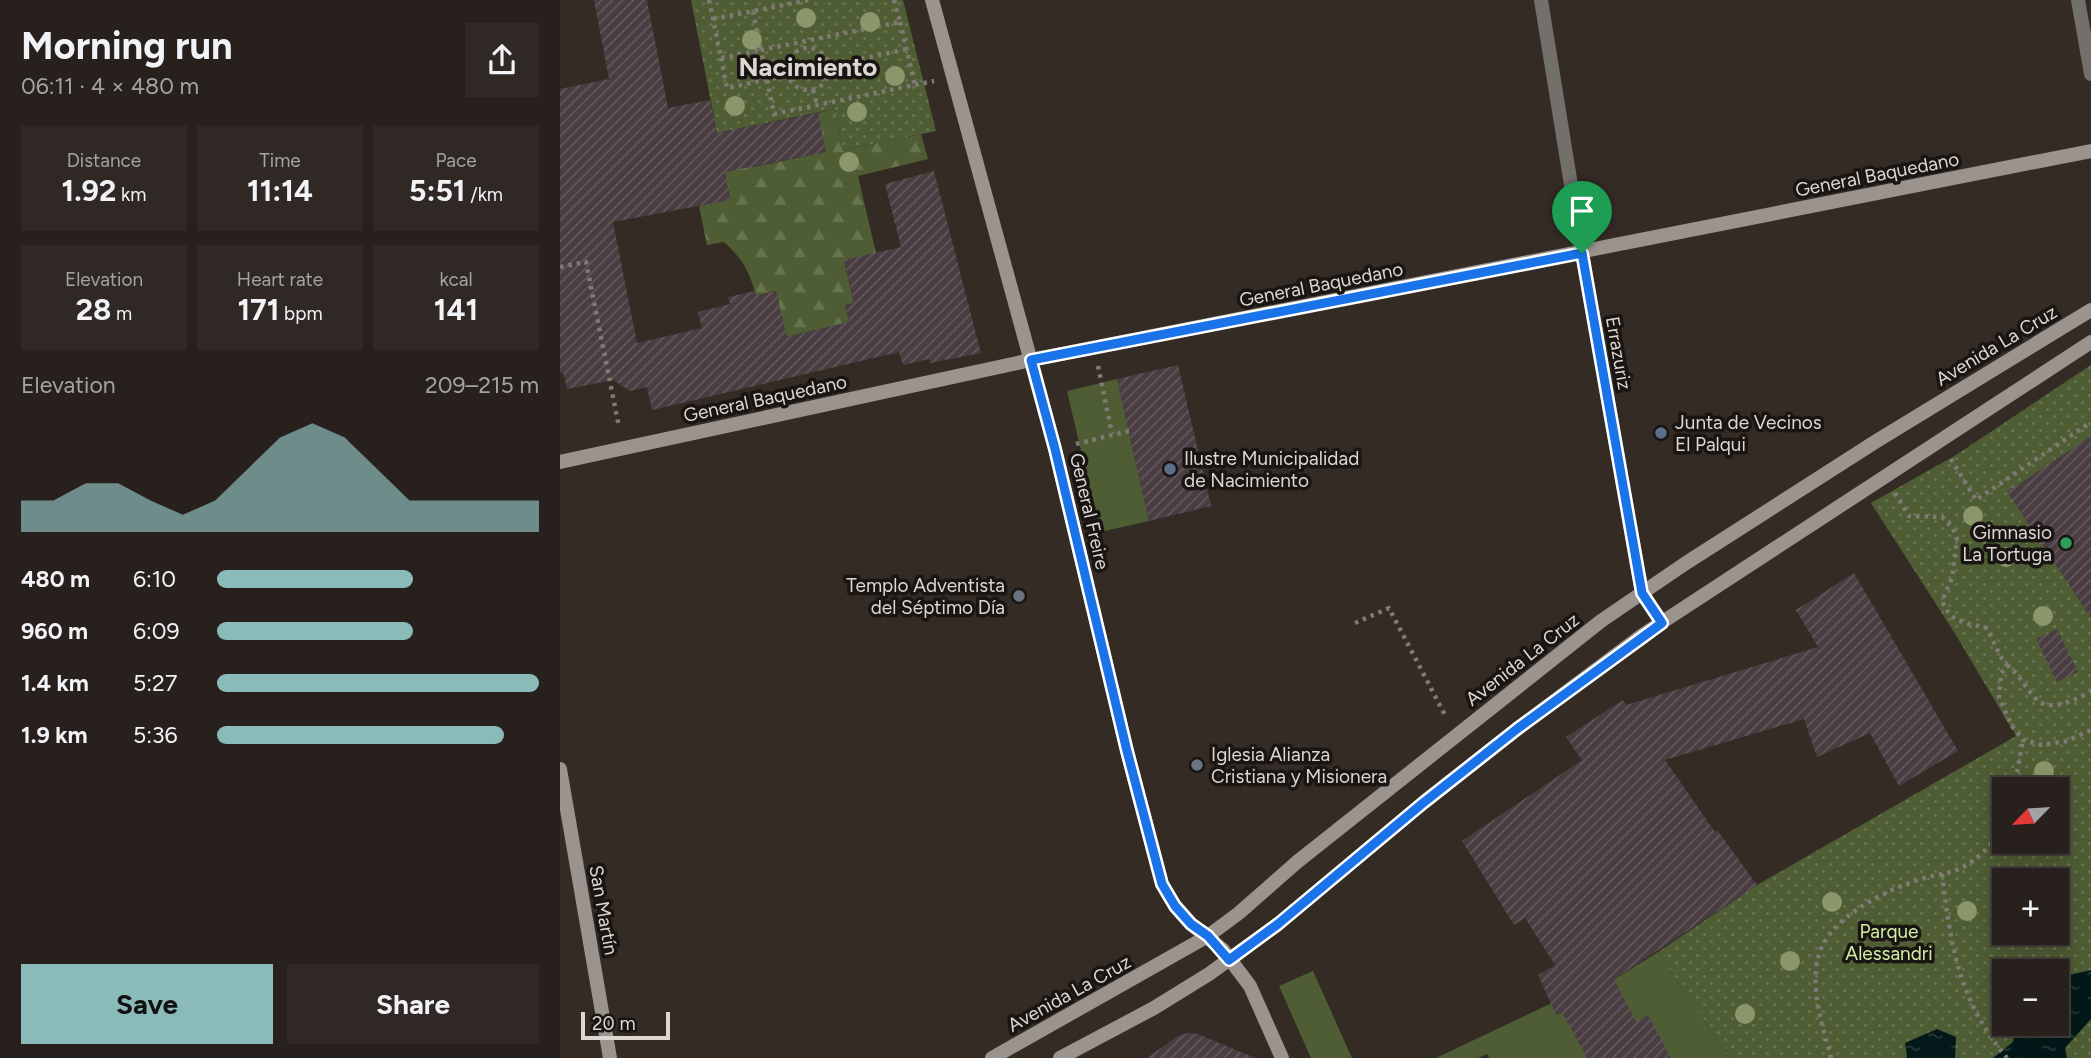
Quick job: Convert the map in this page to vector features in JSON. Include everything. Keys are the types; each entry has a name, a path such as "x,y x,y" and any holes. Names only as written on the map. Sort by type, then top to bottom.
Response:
{"main road":[{"name":"General Freire","path":"932,0 1055,449 1127,751 1162,884 1175,906 1226,955 1250,986 1282,1058"},
{"name":"General Baquedano","path":"560,462 1031,360 1582,253 2091,150"},
{"name":"Avenida La Cruz","path":"992,1058 1208,936 1601,621 1875,442 2091,310"},
{"path":"1060,1058 1154,1008 1226,955 1278,924 1517,729 1662,623 2091,342"},
{"name":"San Martín","path":"560,769 610,1058"}],"street":[{"name":"Errazuriz","path":"1541,0 1642,593 1662,623"},
{"path":"2078,0 2091,74"}],"path":[{"path":"709,0 727,88 788,75"},
{"path":"713,19 809,0"},
{"path":"894,0 915,85"},
{"path":"753,12 774,114 952,77"},
{"path":"721,58 900,22"},
{"path":"803,41 805,48"},
{"path":"812,48 821,52 828,66 826,81 813,90 798,89 790,82 788,62 793,53 812,48"},
{"path":"828,66 907,49"},
{"path":"813,90 817,105"},
{"path":"560,267 586,262 623,449"},
{"path":"1094,349 1112,434"},
{"path":"1940,440 1976,500 2091,422"},
{"path":"1055,449 1129,431"},
{"path":"1886,475 1909,516 1942,517 1953,528 1957,540 1954,567 1942,601 1954,620 1986,628 1994,640 1999,657 2041,703 2068,703 2091,691"},
{"path":"1355,623 1389,608 1456,736"},
{"path":"2007,665 2001,674 1999,698 2012,726 2023,740 2042,745 2067,741 2091,730"},
{"path":"2016,777 2023,740"},
{"path":"1831,1058 1820,1016 1816,984 1818,957 1828,936 1851,914 1874,899 1896,887 1950,873 1992,845"},
{"path":"1942,874 1950,942 1970,1000 2007,1058"}],"green space":[{"path":"691,0 903,0 936,131 843,150 835,109 717,133"},
{"path":"835,109 843,150 921,134 928,159 858,176 876,253 844,261 854,303 845,305 849,322 766,342 775,291 756,296 744,266 730,248 724,242 707,245 699,206 730,199 717,133 753,167 825,152 818,113"},
{"name":"Parque Alessandri","path":"2091,365 2091,1058 1729,1058 1658,952 1757,885 2016,736 1954,632 1871,503 1956,455"},
{"path":"1117,379 1149,521 1100,532 1067,391"},
{"path":"1658,952 1729,1058 1489,1058 1487,1054 1478,1058 1436,1058 1552,1003 1557,1015"},
{"path":"1313,971 1352,1058 1311,1058 1279,986"}],"water":[{"path":"2091,970 2091,1019 2065,1048 2067,1058 1993,1058 2013,1042 2014,1036 2069,1036 2069,975"},
{"path":"1937,1029 1956,1037 1955,1058 1907,1058 1905,1043"}],"building":[{"path":"594,0 647,0 668,108 710,100 717,133 818,113 826,152 725,172 730,200 613,222 637,343 702,328 698,312 730,304 728,297 755,291 756,296 776,291 787,337 849,322 845,305 854,303 844,260 901,247 885,184 934,171 981,353 930,363 929,359 903,365 899,352 652,410 647,387 630,391 613,380 567,389 563,372 560,373 560,89 609,79"},
{"name":"Ilustre Municipalidad de Nacimiento","path":"1178,365 1211,506 1149,521 1117,379"},
{"name":"Gimnasio La Tortuga","path":"2091,436 2091,618 2007,492"},
{"path":"1854,573 1958,751 1899,786 1870,733 1817,757 1804,719 1665,760 1715,832 1718,831 1757,885 1614,979 1636,1022 1648,1015 1671,1058 1587,1058 1562,1012 1556,1015 1538,975 1555,965 1525,918 1514,925 1462,841 1582,760 1566,737 1623,700 1626,705 1818,647 1796,610"},
{"path":"2057,629 2078,672 2057,682 2036,639"},
{"path":"1198,1034 1255,1058 1147,1058 1178,1036"}],"place":[{"name":"Junta de Vecinos El Palqui","path":"1661,433"},
{"name":"Ilustre Municipalidad de Nacimiento","path":"1170,469"},
{"name":"Gimnasio La Tortuga","path":"2066,543"},
{"name":"Templo Adventista del Séptimo Día","path":"1019,596"},
{"name":"Iglesia Alianza Cristiana y Misionera","path":"1197,765"}],"district":[{"name":"Nacimiento","path":"808,67"}],"route":[{"path":"1582,253 1642,593 1662,623 1517,729 1423,803 1297,909 1229,960 1223,950 1191,924 1175,906 1162,884 1031,360 1582,253"}]}
